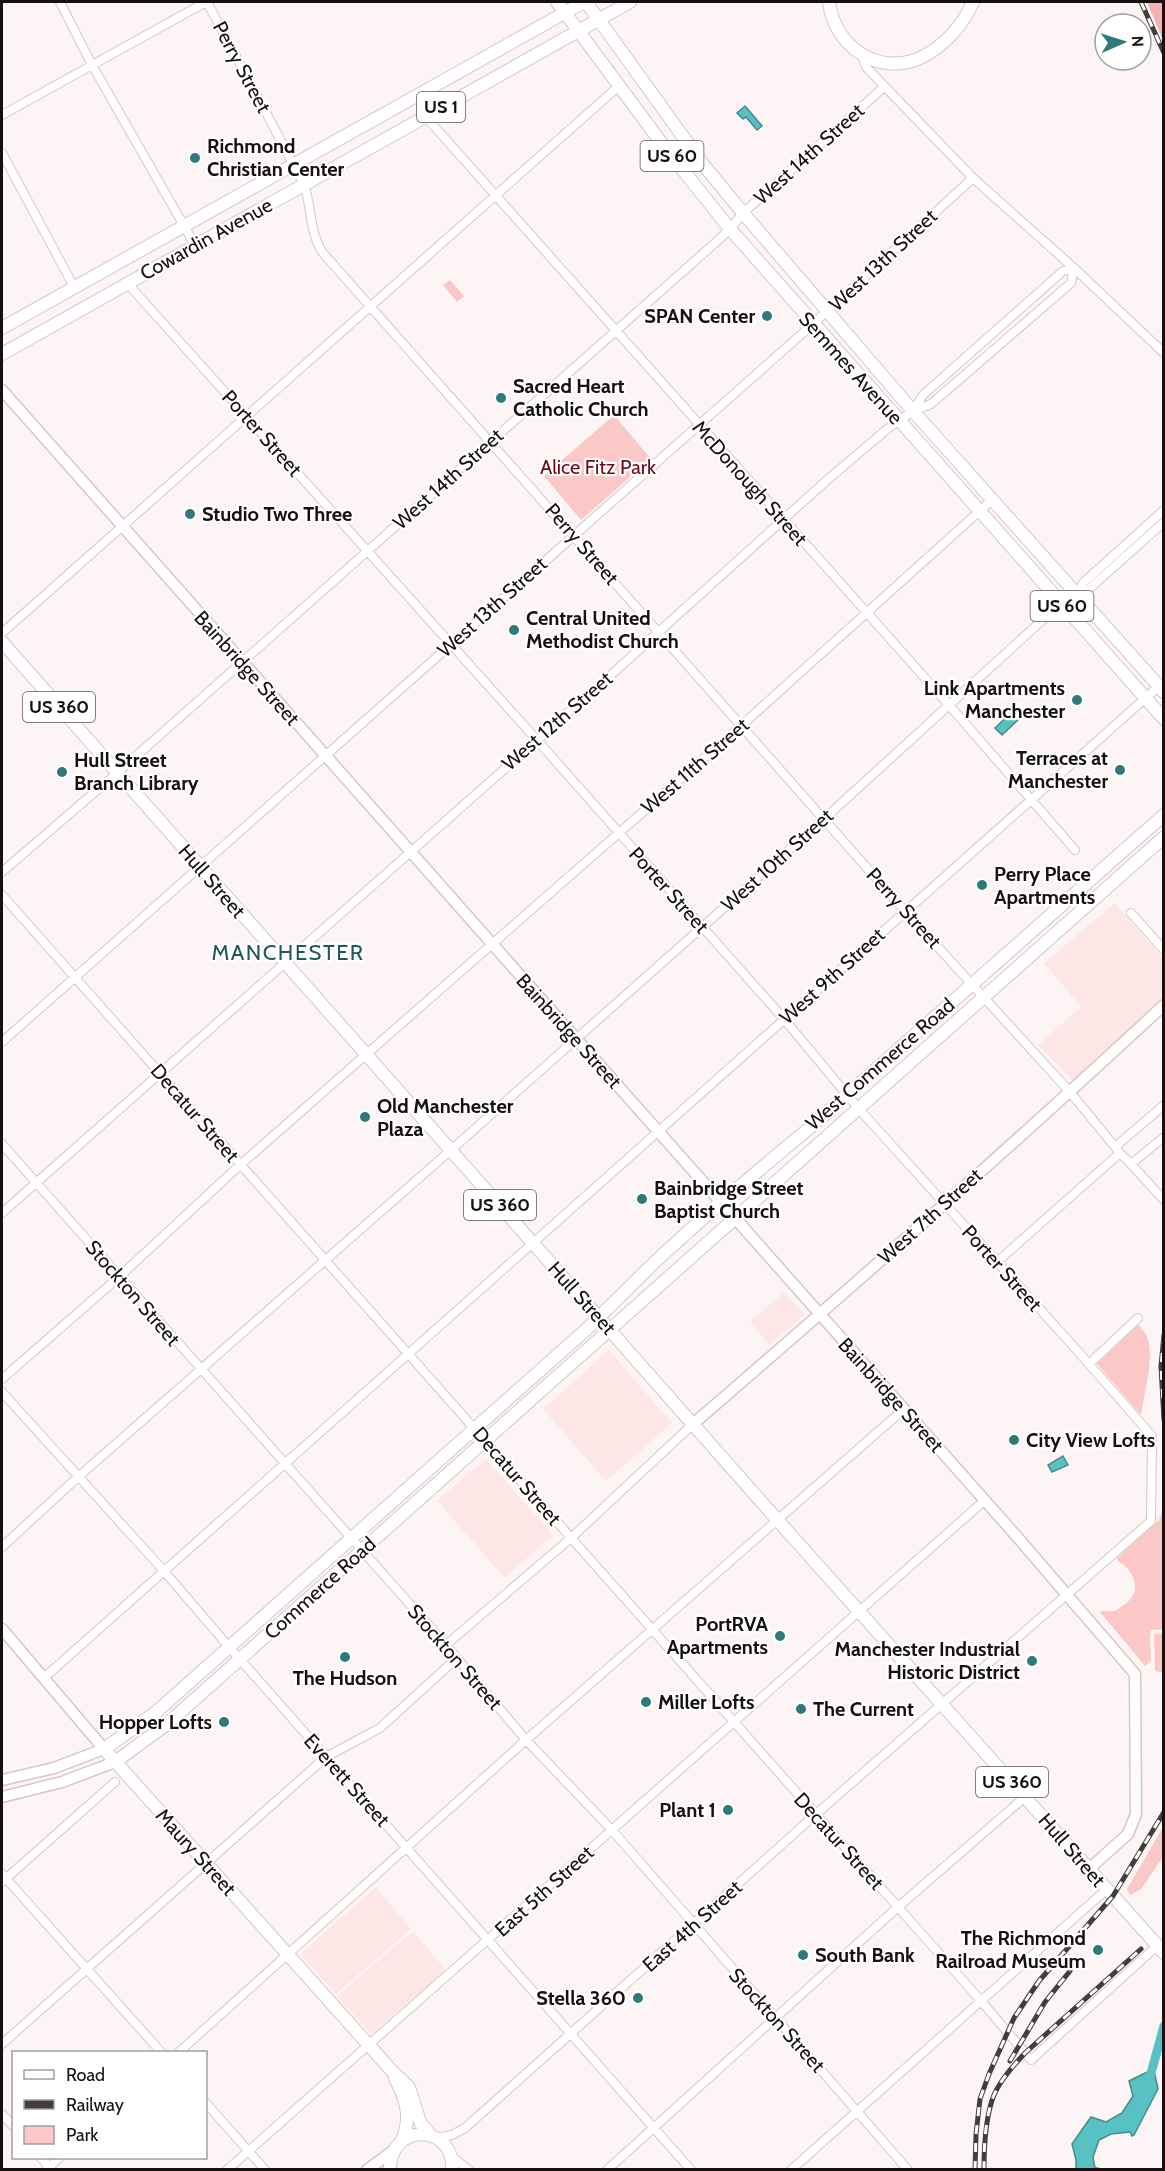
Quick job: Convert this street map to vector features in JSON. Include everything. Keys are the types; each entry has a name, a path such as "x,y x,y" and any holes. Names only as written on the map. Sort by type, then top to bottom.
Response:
{"main road":[{"name":"Semmes Avenue","path":"557,2 730,230 1164,719"},
{"name":"Cowardin Avenue","path":"2,328 585,2"},
{"name":"Semmes Avenue","path":"585,2 702,163 743,213 827,312 1161,690"},
{"name":"Cowardin Avenue","path":"2,354 630,2"},
{"path":"829,2 837,31 853,49 862,55 896,63 922,57 938,47 953,33 973,2"},
{"name":"Hull Street","path":"2,642 776,1519 1160,1950"},
{"name":"West Commerce Road","path":"600,1317 658,1258 847,1095 1164,815"},
{"name":"West Commerce Road","path":"611,1330 734,1217 1164,837"},
{"name":"Commerce Road","path":"104,1749 154,1713 600,1317"},
{"name":"Commerce Road","path":"115,1762 167,1724 611,1330"},
{"name":"Maury Street","path":"104,1749 392,2071 409,2087 420,2122 447,2147 451,2156"},
{"name":"Maury Street","path":"390,2169 390,2163 408,2125 404,2095 392,2071"},
{"path":"398,2145 416,2134 434,2137"},
{"path":"451,2156 452,2169"}],"street":[{"path":"60,2 92,64 195,245"},
{"path":"2,116 207,2"},
{"name":"Perry Street","path":"207,2 304,184 310,202 312,229 317,243 905,911 1070,1092 1118,1150 1164,1200"},
{"path":"862,55 866,67 884,87 973,178 1074,268 1164,353"},
{"path":"2,633 619,86"},
{"name":"West 14th Street","path":"2,872 117,773 730,230 743,213 884,87"},
{"name":"McDonough Street","path":"425,116 949,705 1075,850"},
{"path":"2,153 74,287"},
{"name":"West 13th Street","path":"2,1042 827,312 973,178"},
{"name":"West 12th Street","path":"2,1213 826,481 899,421 931,404 1072,282 1074,268 1063,271 923,395 914,411"},
{"name":"Porter Street","path":"127,283 536,739 784,1019 858,1108 1152,1436 1151,1521"},
{"name":"Bainbridge Street","path":"2,390 985,1500 1135,1674 1136,1814 1128,1834 1089,1869"},
{"name":"West 11th Street","path":"2,1379 119,1277 240,1165 742,725 993,499"},
{"name":"West 10th Street","path":"1077,594 1083,584 1164,510"},
{"name":"West 10th Street","path":"2,1547 78,1477 824,819 1060,604 1089,589 1164,522"},
{"name":"West 9th Street","path":"45,1677 905,911 1145,699 1161,690"},
{"name":"Decatur Street","path":"2,895 476,1428 982,2002 1030,2060 1160,1950"},
{"path":"1131,913 1164,950"},
{"name":"West 7th Street","path":"693,1424 1070,1092 1164,1005"},
{"path":"997,1262 1164,1105"},
{"path":"1131,1164 1164,1137"},
{"name":"Stockton Street","path":"2,1144 446,1645 526,1740 612,1830 908,2169"},
{"path":"1089,1364 1138,1318"},
{"name":"Everett Street","path":"2,1392 164,1571 691,2169"},
{"path":"180,2051 651,1629 904,1409"},
{"path":"446,1645 571,1538 693,1424"},
{"name":"East 5th Street","path":"227,2169 985,1500"},
{"name":"East 4th Street","path":"434,2137 452,2135 465,2128 815,1815 1151,1521"},
{"name":"Maury Street","path":"2,1629 104,1749"},
{"path":"2,2044 326,1756 380,1728 457,1658"},
{"name":"Commerce Road","path":"2,1780 54,1768 104,1749"},
{"name":"Commerce Road","path":"2,1797 62,1782 115,1762"},
{"path":"115,1782 3,1878 160,2051"},
{"path":"607,2169 898,1907 1025,1797"},
{"path":"791,2169 1107,1889"},
{"path":"207,2104 265,2169"},
{"path":"367,2169 398,2145"},
{"path":"451,2156 469,2169"}],"shaded area":[{"path":"1147,2 1163,2 1163,40 1153,12"},
{"path":"1115,903 1163,958 1163,999 1073,1081 1038,1045 1081,1007 1044,963"},
{"path":"784,1292 805,1314 770,1345 750,1322"},
{"path":"609,1350 672,1423 606,1481 543,1409"},
{"path":"486,1459 553,1535 505,1578 437,1501"},
{"path":"376,1887 411,1929 336,1994 300,1954"},
{"path":"413,1931 446,1970 371,2034 337,1996"}],"green space":[{"path":"450,280 464,296 457,302 443,285"},
{"name":"Alice Fitz Park","path":"614,415 651,459 581,520 544,476"},
{"path":"1138,1325 1146,1335 1150,1354 1141,1415 1097,1364"},
{"path":"1163,1509 1163,1629 1151,1630 1151,1661 1145,1666 1100,1612 1116,1610 1129,1601 1133,1595 1135,1583 1133,1576 1117,1558 1159,1520"},
{"path":"1154,1634 1163,1634 1163,1673 1155,1671"},
{"path":"1163,1827 1163,1857 1141,1889 1130,1895 1127,1889"}],"water":[{"path":"745,106 762,126 757,130 746,117 743,119 737,113"},
{"path":"1013,711 1012,714 1016,719 1020,718 1002,735 995,728"},
{"path":"1063,1456 1068,1465 1052,1472 1048,1465"},
{"path":"1149,2071 1155,2075 1158,2089 1134,2135 1132,2136 1130,2132 1111,2134 1099,2140 1093,2157 1095,2168 1098,2169 1076,2169 1072,2144 1091,2117 1106,2122 1122,2113 1133,2096 1129,2081"}],"waterway":[{"path":"1148,2084 1164,2026"}],"railway":[{"path":"1141,2 1164,53"},
{"path":"1164,1335 1161,1366 1164,1420"},
{"path":"975,2170 980,2099 1014,2018 1039,1981 1113,1896 1164,1812"},
{"path":"984,2170 987,2122 994,2095 1004,2078 1025,2053 1141,1949"},
{"path":"1010,2061 1045,2002 1070,1971"}],"place":[{"name":"Richmond Christian Center","path":"195,158"},
{"name":"SPAN Center","path":"767,316"},
{"name":"Sacred Heart Catholic Church","path":"501,398"},
{"name":"Studio Two Three","path":"190,514"},
{"name":"Central United Methodist Church","path":"514,630"},
{"name":"Link Apartments Manchester","path":"1077,700"},
{"name":"Terraces at Manchester","path":"1120,770"},
{"name":"Hull Street Branch Library","path":"62,772"},
{"name":"Perry Place Apartments","path":"982,885"},
{"name":"Old Manchester Plaza","path":"365,1117"},
{"name":"Bainbridge Street Baptist Church","path":"642,1199"},
{"name":"City View Lofts","path":"1014,1440"},
{"name":"PortRVA Apartments","path":"780,1636"},
{"name":"The Hudson","path":"345,1657"},
{"name":"Manchester Industrial Historic District","path":"1032,1661"},
{"name":"Miller Lofts","path":"646,1702"},
{"name":"The Current","path":"801,1709"},
{"name":"Hopper Lofts","path":"224,1722"},
{"name":"Plant 1","path":"728,1810"},
{"name":"The Richmond Railroad Museum","path":"1098,1950"},
{"name":"South Bank","path":"803,1955"},
{"name":"Stella 360","path":"638,1998"}],"district":[{"name":"MANCHESTER","path":"288,952"}]}
